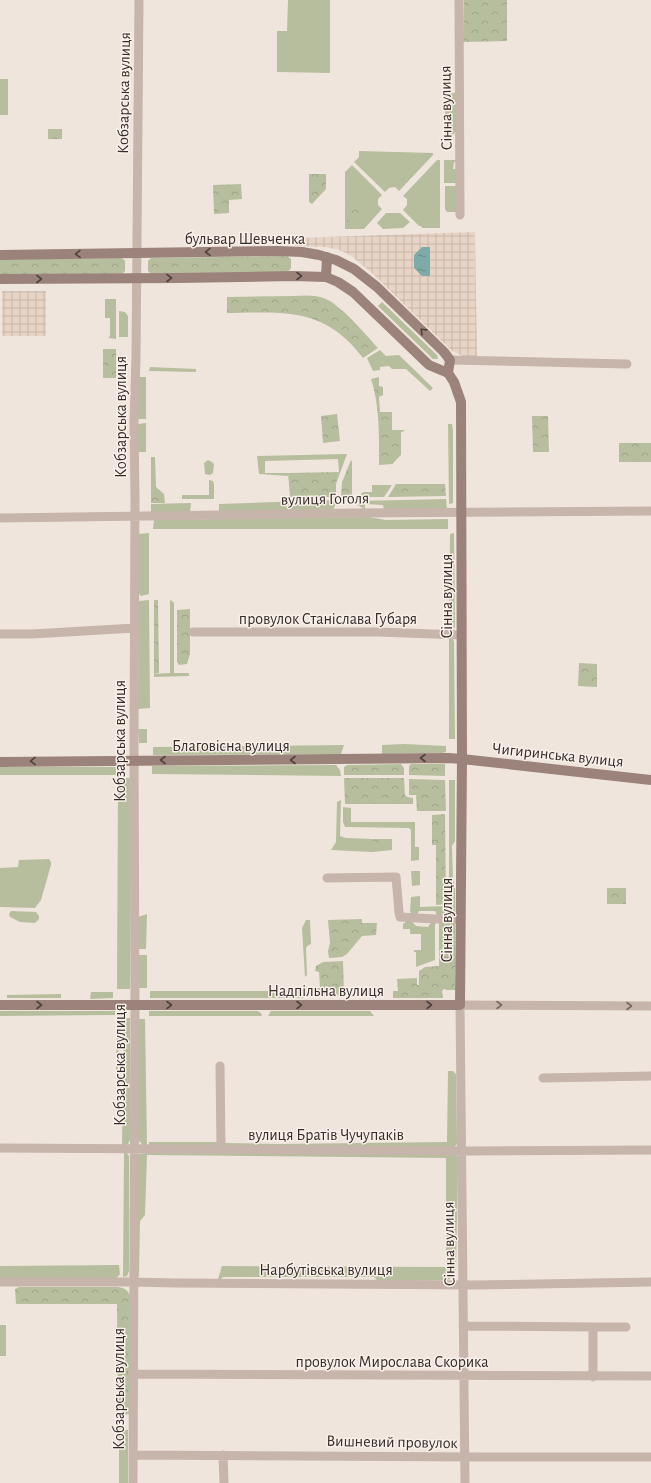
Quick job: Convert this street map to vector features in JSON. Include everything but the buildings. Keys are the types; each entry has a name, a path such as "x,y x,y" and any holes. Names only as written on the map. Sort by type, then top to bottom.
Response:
{"main road":[{"name":"бульвар Шевченка","path":"0,255 278,251 307,252 327,257 345,264 367,278 436,344 450,360"},
{"path":"326,277 327,257"},
{"path":"0,279 293,276 326,277 338,282 353,292 429,365 448,372 450,360"},
{"name":"Сінна вулиця","path":"448,372 454,382 461,402 462,759 460,1005"},
{"name":"Благовісна вулиця","path":"0,762 462,759"},
{"name":"Чигиринська вулиця","path":"462,759 651,780"},
{"name":"Надпільна вулиця","path":"0,1005 460,1005"}],"street":[{"name":"Кобзарська вулиця","path":"133,1483 135,1005 134,423 136,357 135,278 139,0"},
{"name":"Сінна вулиця","path":"460,0 460,215"},
{"path":"450,360 627,364"},
{"name":"вулиця Гоголя","path":"0,518 651,511"},
{"path":"0,634 32,634 135,628"},
{"name":"провулок Станіслава Губаря","path":"193,632 378,632 461,634"},
{"path":"327,878 396,877 400,917 436,919 461,918"},
{"name":"Сінна вулиця","path":"460,1005 465,1483"},
{"name":"Надпільна вулиця","path":"460,1005 651,1006"},
{"path":"220,1066 221,1148"},
{"path":"543,1078 651,1076"},
{"name":"вулиця Братів Чучупаків","path":"0,1148 134,1150 221,1148 651,1150"},
{"name":"Нарбутівська вулиця","path":"0,1282 463,1285 651,1282"},
{"path":"463,1326 626,1327"},
{"path":"593,1327 593,1377"},
{"name":"провулок Мирослава Скорика","path":"134,1374 593,1377 651,1376"},
{"name":"Вишневий провулок","path":"133,1455 651,1457"},
{"path":"223,1455 224,1483"}],"green space":[{"path":"288,0 330,0 330,73 277,72 277,31 287,31"},
{"path":"464,0 507,0 507,41 463,42"},
{"path":"0,79 8,79 8,115 0,115"},
{"path":"445,93 456,93 456,131 453,135 445,135"},
{"path":"48,129 62,129 62,139 48,139"},
{"path":"359,151 433,153 433,155 399,191 395,187 389,188 385,192 354,162 359,157"},
{"path":"437,160 440,160 440,228 422,228 403,210 407,205 407,199 403,196"},
{"path":"444,160 456,160 456,162 454,162 453,169 456,169 456,183 444,183"},
{"path":"352,165 382,195 378,199 378,205 382,209 364,229 345,229 345,172"},
{"path":"309,174 326,174 326,189 312,204 309,202"},
{"path":"241,184 242,199 229,200 229,213 214,214 213,185"},
{"path":"445,186 456,186 456,212 447,212 445,209"},
{"path":"348,197 362,197 362,226 347,226"},
{"path":"386,213 400,213 410,222 403,228 383,229 377,223"},
{"path":"287,256 291,259 291,268 288,272 151,274 148,271 148,261 151,258"},
{"path":"122,258 125,261 125,271 122,274 0,275 0,259"},
{"path":"318,296 326,299 340,308 378,348 363,358 349,341 334,329 318,321 302,316 267,312 227,313 227,297"},
{"path":"105,299 116,299 116,339 108,338 110,336 110,318 105,318"},
{"path":"382,302 437,355 438,359 433,359 378,306"},
{"path":"119,311 125,312 128,316 128,337 119,337"},
{"path":"103,349 116,349 116,378 103,378"},
{"path":"380,350 386,356 399,355 433,388 430,391 406,369 392,369 389,366 380,367 380,370 373,371 367,358"},
{"path":"150,367 196,369 196,372 149,371"},
{"path":"146,377 146,419 138,419 138,378"},
{"path":"379,377 379,386 383,387 383,395 379,397 380,412 392,412 392,430 405,431 401,432 401,455 392,464 379,465 379,432 376,400 371,379"},
{"path":"337,414 340,441 323,443 321,416"},
{"path":"532,416 548,416 549,452 533,452"},
{"path":"146,423 146,452 138,452 138,424"},
{"path":"448,424 452,424 453,430 453,503 449,504"},
{"path":"619,443 651,443 651,462 619,462"},
{"path":"347,454 336,484 339,472 338,459 265,461 265,473 288,473 288,476 259,474 257,456"},
{"path":"151,457 155,457 156,487 151,487"},
{"path":"208,460 214,464 213,473 210,475 205,474 204,463"},
{"path":"351,460 352,497 341,497 342,482"},
{"path":"339,472 336,484 336,497 290,497 288,473"},
{"path":"209,480 213,481 214,484 214,499 182,499 182,495 209,495"},
{"path":"396,484 445,484 446,496 388,497"},
{"path":"372,485 392,485 384,497 358,497 363,492 372,492"},
{"path":"151,487 156,487 164,494 165,503 151,503"},
{"path":"446,499 447,509 384,510 383,505 365,504 365,510 358,505 358,501"},
{"path":"336,500 333,510 219,512 219,504"},
{"path":"191,503 190,513 151,513 151,504"},
{"path":"369,517 386,520 448,519 448,529 153,529 154,520"},
{"path":"149,533 149,594 141,596 139,594 139,534"},
{"path":"454,533 455,627 449,632 450,534"},
{"path":"149,600 150,708 138,709 139,601"},
{"path":"154,600 158,600 159,673 154,674"},
{"path":"170,600 174,603 174,673 189,673 189,676 154,677 154,674 170,673"},
{"path":"190,609 190,654 187,664 179,665 177,661 177,610"},
{"path":"449,638 453,639 454,642 455,739 449,739"},
{"path":"579,663 597,664 597,687 578,686"},
{"path":"138,729 147,729 147,743 139,743"},
{"path":"404,744 446,746 446,752 382,754 382,745"},
{"path":"344,745 341,754 153,755 153,747"},
{"path":"401,764 404,768 404,775 344,775 344,767 347,765"},
{"path":"411,764 445,764 445,776 409,775 409,766"},
{"path":"336,765 340,770 341,776 152,774 152,766"},
{"path":"0,767 116,767 116,775 0,775"},
{"path":"118,778 130,778 130,989 117,989"},
{"path":"344,778 404,778 405,795 413,798 413,804 345,804"},
{"path":"409,779 445,780 446,811 417,811 416,795 409,795"},
{"path":"449,780 455,780 455,841 452,846 453,879 455,885 455,911 453,915 449,915"},
{"path":"341,800 340,836 346,838 373,839 373,847 392,848 392,850 372,852 331,850 336,842 337,802"},
{"path":"343,807 351,808 351,822 415,822 415,847 419,847 419,860 411,861 411,830 409,828 345,827 343,822"},
{"path":"445,814 446,904 436,905 436,845 432,845 432,815"},
{"path":"373,839 392,839 392,848 373,848"},
{"path":"49,859 51,865 41,900 35,908 0,907 0,868 18,867 19,860"},
{"path":"411,871 420,871 420,885 412,886"},
{"path":"607,888 626,888 626,904 607,904"},
{"path":"420,896 420,907 445,906 445,917 438,917 435,911 419,911 416,916 412,915 410,911 411,897"},
{"path":"11,911 36,912 39,919 35,923 20,922 10,917 9,914"},
{"path":"147,914 146,949 139,949 138,917"},
{"path":"362,919 362,923 377,923 376,935 362,936 347,954 342,957 329,958 328,951 330,943 328,920"},
{"path":"306,920 310,920 311,944 307,946 306,949 307,975 305,977 302,928"},
{"path":"411,920 416,926 428,927 432,921 435,921 435,960 416,967 416,952 414,952 414,950 421,950 421,934 410,934 410,929 403,929 403,924"},
{"path":"439,923 455,923 455,990 444,989 442,991 443,998 393,998 393,991 398,991 397,979 417,978 417,985 419,985 419,971 425,967 439,966"},
{"path":"138,955 147,955 147,988 139,988"},
{"path":"343,961 344,995 315,996 315,988 320,988 319,972 315,971 316,966 323,962"},
{"path":"348,990 380,990 381,995 348,995"},
{"path":"150,991 307,991 303,998 150,998"},
{"path":"91,992 113,992 113,998 90,999"},
{"path":"61,994 61,998 7,998 7,995"},
{"path":"0,1011 115,1011 115,1015 0,1016"},
{"path":"149,1011 258,1011 262,1016 149,1016"},
{"path":"271,1011 370,1011 374,1016 268,1016"},
{"path":"117,1017 119,1018 118,1070 116,1070"},
{"path":"124,1018 130,1018 130,1140 128,1144 122,1146"},
{"path":"139,1019 145,1019 147,1146 143,1145 138,1140"},
{"path":"448,1071 453,1071 456,1074 457,1144 454,1147 226,1147 225,1143 279,1144 447,1142"},
{"path":"149,1142 220,1142 219,1146 149,1146"},
{"path":"124,1152 129,1156 129,1271 127,1276 123,1277"},
{"path":"146,1153 455,1154 458,1157 456,1274 448,1280 378,1281 374,1277 223,1277 218,1279 222,1266 446,1267 446,1158 147,1155 145,1215 140,1221 139,1276 137,1275 136,1156"},
{"path":"119,1265 120,1274 116,1279 0,1278 0,1266"},
{"path":"19,1287 118,1287 127,1291 130,1296 129,1414 118,1416 117,1304 16,1304 15,1289"},
{"path":"0,1325 6,1325 6,1356 0,1356"},
{"path":"119,1428 128,1430 128,1483 119,1483"}],"shaded area":[{"path":"475,232 477,356 463,356 452,351 373,274 350,255 339,250 325,247 294,246 293,238"},
{"path":"2,291 46,291 46,336 2,336"}],"water":[{"path":"422,247 430,247 430,276 422,276 414,268 414,255"}]}
